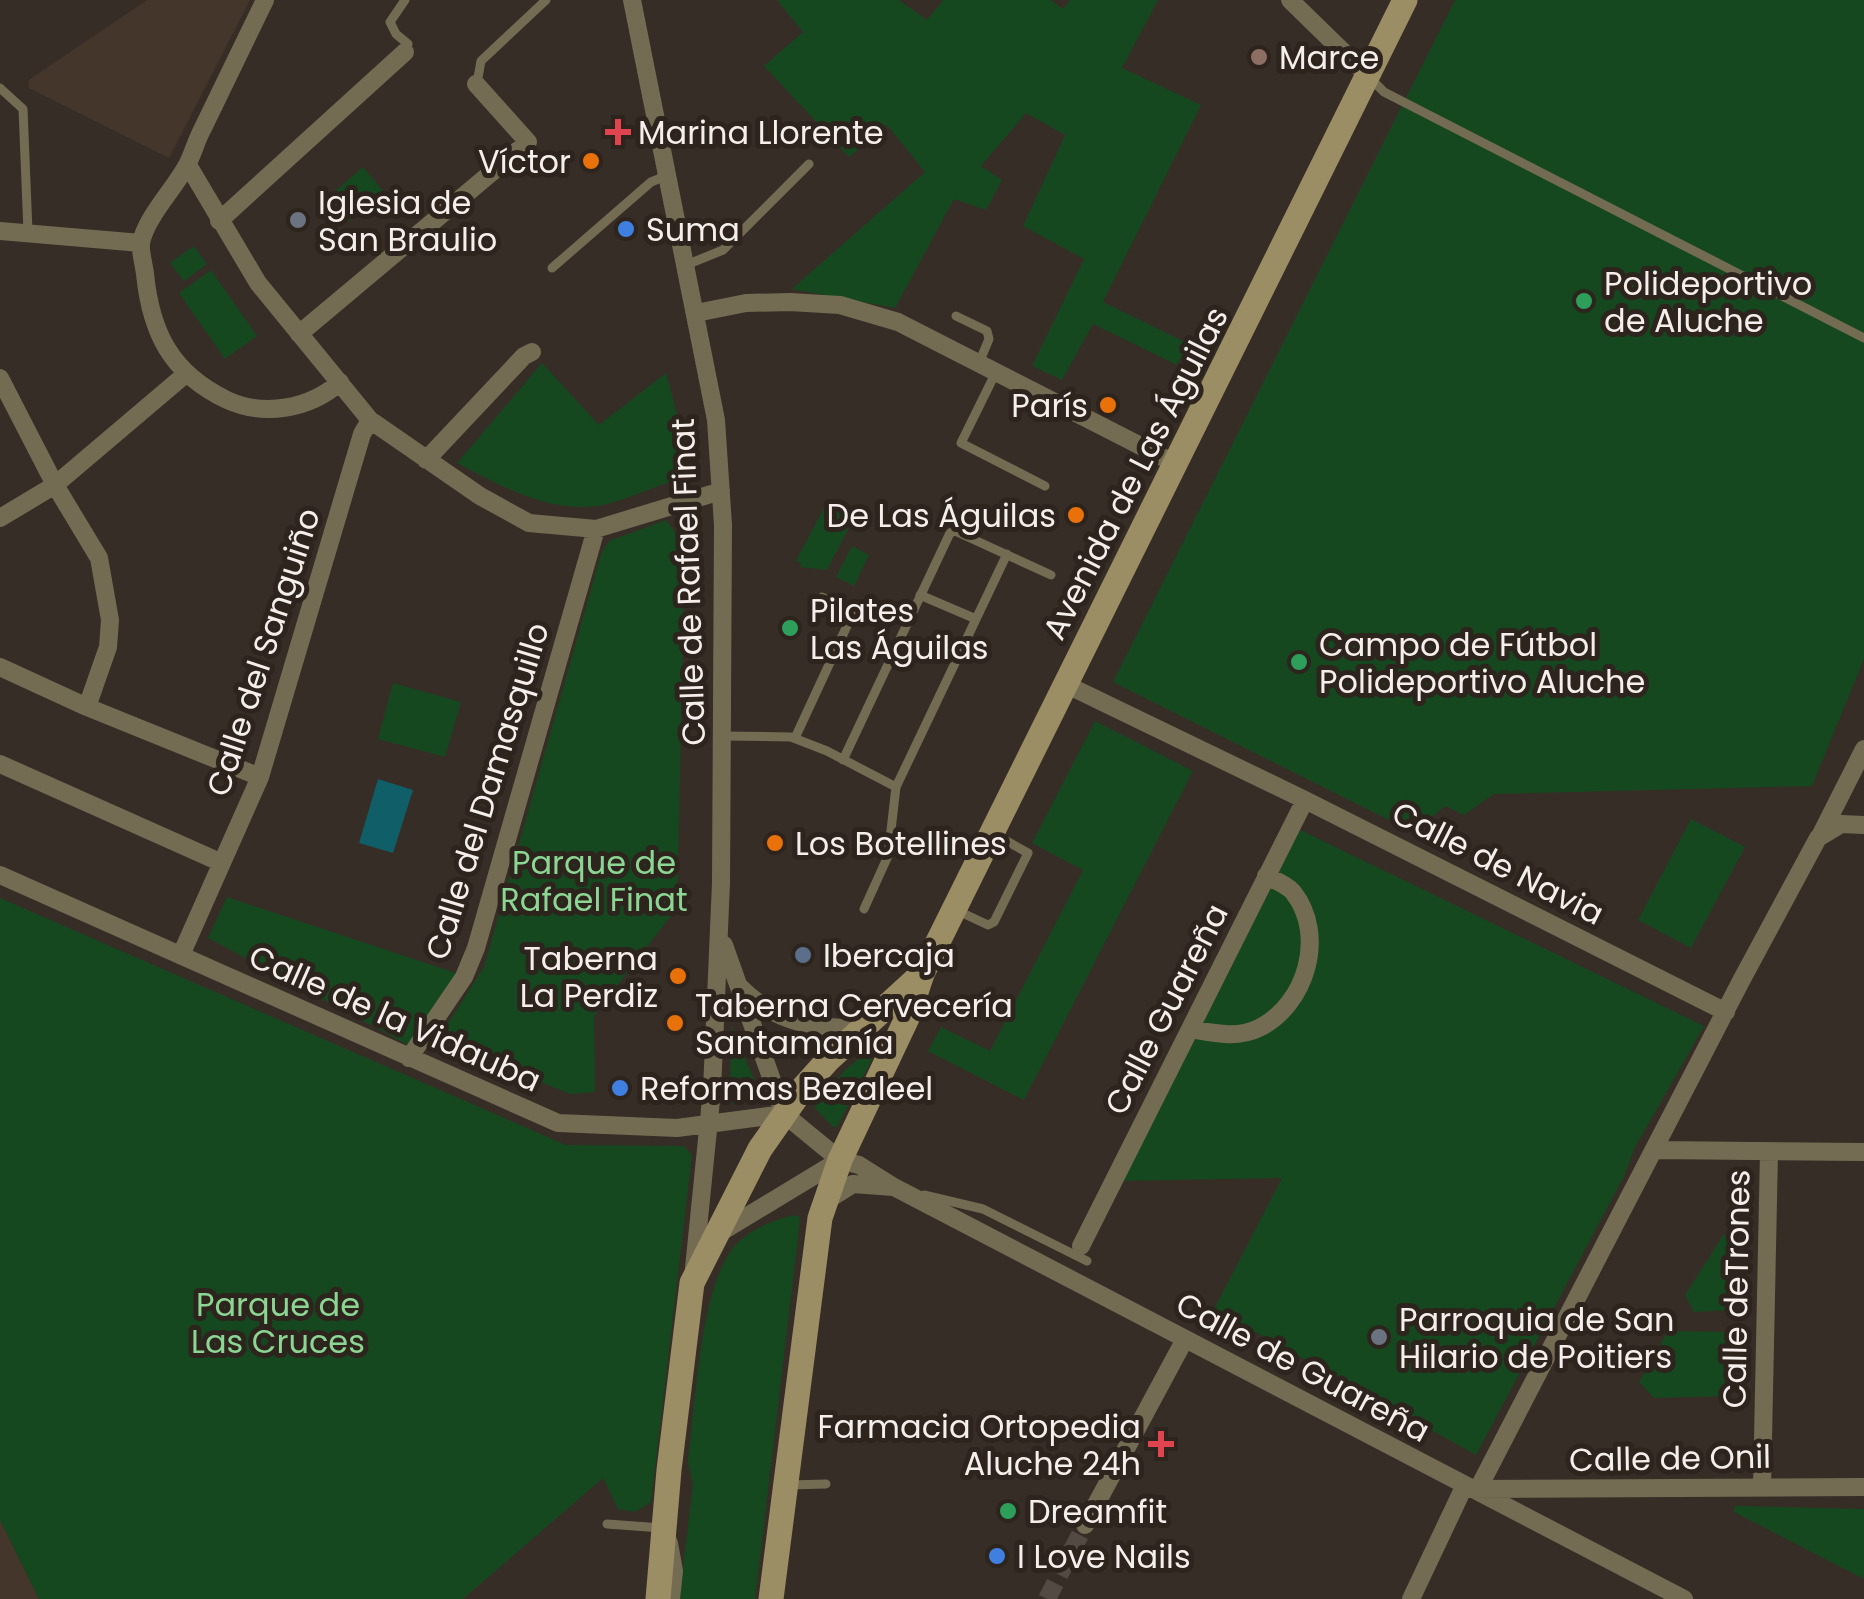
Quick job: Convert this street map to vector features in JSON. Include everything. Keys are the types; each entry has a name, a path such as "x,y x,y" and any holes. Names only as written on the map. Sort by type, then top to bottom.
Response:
{"street":[{"path":"265,0 188,164 160,205 142,243 154,327 167,351 187,373 211,392 240,406 292,408 324,397 340,382"},
{"name":"Calle de Rafael Finat","path":"632,0 716,420 721,491 723,736 719,931 708,1123 692,1283"},
{"path":"1290,0 1367,75"},
{"name":"Avenida de Las Águilas","path":"770,1599 822,1210 840,1160 908,1016 922,974 1405,0"},
{"path":"218,221 405,52"},
{"path":"299,334 528,142 476,84"},
{"path":"188,164 218,221 258,283 370,420 480,496 529,523 596,529 721,491"},
{"path":"0,231 142,243"},
{"path":"696,313 746,303 840,304 898,322 1176,464"},
{"path":"426,460 532,352"},
{"path":"0,518 55,485 187,373"},
{"path":"0,378 55,485 99,558 106,594 108,647 87,707"},
{"name":"Calle del Sanguiño","path":"181,955 260,777 362,434 370,420"},
{"name":"Calle del Damasquillo","path":"409,1058 464,977 476,948 596,529"},
{"path":"0,667 260,777"},
{"name":"Calle de Navia","path":"1065,684 1726,1012"},
{"path":"1411,1599 1464,1489 1478,1491 1864,749"},
{"path":"0,764 222,863"},
{"name":"Calle Guareña","path":"1084,1254 1304,800"},
{"path":"1818,838 1841,824 1864,825"},
{"name":"Calle de la Vidauba","path":"0,875 558,1123 676,1128 784,1114"},
{"path":"1190,1029 1223,1036 1256,1030 1280,1015 1300,987 1310,948 1306,918 1292,890 1266,876"},
{"name":"Calle de Rafael Finat","path":"719,931 784,1114"},
{"name":"Avenida de Las Águilas","path":"658,1599 692,1283 760,1149 784,1114 829,1059 922,974"},
{"path":"736,982 762,1006 794,1023 862,1028"},
{"path":"713,1237 840,1160 784,1114"},
{"path":"1656,1150 1864,1152"},
{"name":"Calle deTrones","path":"1762,1487 1769,1152"},
{"name":"Calle de Guareña","path":"840,1160 859,1166 894,1188 1684,1599"},
{"name":"Calle de Guareña","path":"822,1210 854,1184 894,1188"},
{"path":"789,1192 822,1210"},
{"path":"1086,1525 1185,1339"},
{"name":"Calle de Onil","path":"1478,1491 1864,1487"},
{"name":"Avenida de Las Águilas","path":"665,1528 674,1571 671,1599"}],"lane":[{"path":"405,0 390,22 408,44 405,52"},
{"path":"476,84 480,61 546,0"},
{"path":"1367,75 1384,92 1864,338"},
{"path":"0,88 23,109 28,232"},
{"path":"686,265 723,250 809,164"},
{"path":"552,268 651,182 668,176"},
{"path":"956,316 987,331 989,339 979,364"},
{"path":"996,372 961,443 1045,486"},
{"path":"844,760 950,533 956,531 1051,575"},
{"path":"864,909 888,856 896,787 1007,554"},
{"path":"920,595 976,619"},
{"path":"795,738 852,615 822,597"},
{"path":"723,736 795,738 896,787"},
{"path":"954,909 991,925 1028,853 992,832"},
{"path":"894,1188 983,1209 1084,1254"},
{"path":"785,1485 826,1484"},
{"path":"607,1524 665,1528"}],"shaded area":[{"path":"147,0 250,0 169,158 29,88 29,80"},
{"path":"0,1520 39,1599 0,1599"}],"green space":[{"path":"777,0 899,0 927,20 943,0 1051,0 1063,9 1070,0 1158,0 1122,68 1201,105 1103,302 1189,344 1177,365 1093,324 1062,380 1032,366 1084,259 1023,226 1065,135 1026,113 981,166 1002,180 986,210 954,199 895,308 792,289 925,172 887,125 849,157 764,66 803,32"},
{"name":"Polideportivo de Aluche","path":"1455,0 1864,0 1864,659 1812,786 1494,794 1464,815 1445,806 1425,820 1401,826 1113,682"},
{"path":"363,167 383,191 348,222 327,198"},
{"path":"194,246 207,264 184,281 170,263"},
{"path":"211,270 257,336 225,359 179,293"},
{"path":"542,363 599,425 666,373 686,448 670,482 603,505 564,506 527,496 457,463"},
{"path":"828,500 856,514 827,570 800,567 801,563 796,561"},
{"name":"Parque de Rafael Finat","path":"666,520 685,546 677,908 594,1016 595,1092 570,1094 447,1043 443,1031 484,967 601,554 609,541"},
{"path":"852,546 869,555 854,586 836,577"},
{"path":"393,683 461,702 445,757 378,739"},
{"path":"1095,721 1193,771 1024,1100 928,1051 941,1027 990,1051 1083,870 1032,843"},
{"path":"1691,819 1745,847 1691,948 1638,920"},
{"path":"1292,826 1704,1026 1634,1149 1624,1176 1476,1455 1214,1309 1282,1178 1113,1181"},
{"path":"227,897 459,974 410,1046 208,938"},
{"name":"Parque de Las Cruces","path":"0,898 566,1145 684,1146 692,1155 651,1502 635,1512 618,1509 603,1478 463,1599 39,1599 0,1520"},
{"path":"731,1026 764,1102 730,1104"},
{"path":"883,1038 837,1127 833,1127 814,1107 844,1071"},
{"path":"794,1215 800,1217 755,1599 679,1599 693,1485 688,1461 713,1291 722,1267 739,1241 761,1227"},
{"path":"1737,1233 1734,1310 1694,1312 1685,1295 1724,1234"},
{"path":"1668,1331 1730,1332 1730,1396 1654,1398 1639,1382"},
{"path":"1734,1506 1864,1509 1864,1579 1734,1512"}],"water":[{"path":"378,779 413,790 393,853 359,843"}],"tunnel":[{"path":"1047,1599 1085,1525"}],"place":[{"name":"Marce","path":"1259,57"},
{"name":"Marina Llorente","path":"618,132"},
{"name":"Víctor","path":"591,161"},
{"name":"Iglesia de San Braulio","path":"298,220"},
{"name":"Suma","path":"626,229"},
{"name":"Polideportivo de Aluche","path":"1584,301"},
{"name":"París","path":"1108,405"},
{"name":"De Las Águilas","path":"1076,515"},
{"name":"Pilates Las Águilas","path":"790,628"},
{"name":"Campo de Fútbol Polideportivo Aluche","path":"1299,662"},
{"name":"Los Botellines","path":"775,843"},
{"name":"Ibercaja","path":"803,955"},
{"name":"Taberna La Perdiz","path":"678,976"},
{"name":"Taberna Cervecería Santamanía","path":"675,1023"},
{"name":"Reformas Bezaleel","path":"620,1088"},
{"name":"Parroquia de San Hilario de Poitiers","path":"1379,1337"},
{"name":"Farmacia Ortopedia Aluche 24h","path":"1161,1444"},
{"name":"Dreamfit","path":"1008,1511"},
{"name":"I Love Nails","path":"997,1556"}]}
